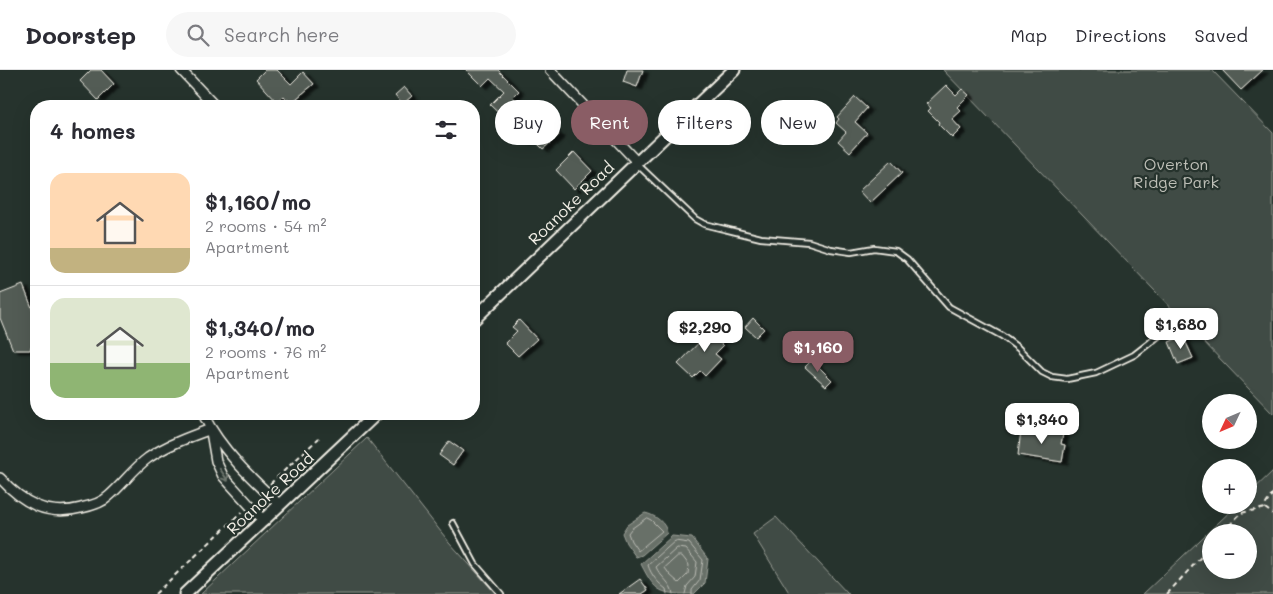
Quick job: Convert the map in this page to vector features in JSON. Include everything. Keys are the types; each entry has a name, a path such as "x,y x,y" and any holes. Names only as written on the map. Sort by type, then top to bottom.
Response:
{"street":[{"path":"181,70 209,100"},
{"path":"550,70 637,163"},
{"name":"Roanoke Road","path":"480,312 734,70"},
{"path":"206,420 210,429 228,453 280,505"},
{"name":"Roanoke Road","path":"185,594 370,420"},
{"path":"0,478 17,494 33,505 52,511 72,511 108,498 146,459 168,446 210,429"},
{"path":"210,429 216,461 223,476 264,521"}],"lane":[{"path":"637,163 696,219 704,224 761,238 809,242 851,252 874,248 896,251 907,259 949,308 1002,336 1018,348 1042,372 1052,377 1066,379 1096,373 1134,355 1161,334 1171,329 1178,330"},
{"path":"453,523 475,564 501,594"}],"path":[{"path":"268,489 270,484 319,438"},
{"path":"1265,508 1273,493"},
{"path":"1231,524 1241,513 1265,508 1273,514"},
{"path":"155,594 247,509"},
{"path":"1167,594 1202,556"}],"green space":[{"name":"Overton Ridge Park","path":"943,70 1212,70 1273,133 1273,414 1258,398 1258,394 1254,394"},
{"path":"367,438 449,542 496,594 201,594"},
{"path":"1273,471 1273,594 1143,594 1202,538 1202,579 1257,579 1257,524 1217,524 1227,514 1257,514 1257,486"},
{"path":"776,517 848,594 790,594 753,534"}],"water":[{"path":"645,513 659,520 665,526 667,533 642,555 636,557 626,543 622,533 627,525"},
{"path":"672,536 692,538 708,559 705,583 694,594 674,594 661,590 651,581 641,564"}],"building":[{"path":"91,70 101,70 114,84 98,100 80,81"},
{"path":"265,70 277,70 291,84 303,72 314,84 295,100 288,100 284,96 279,100 275,100 256,79"},
{"path":"466,70 498,70 519,91 513,97 516,100 495,100 504,91 490,78 482,86"},
{"path":"627,70 643,70 637,87 623,82"},
{"path":"1222,70 1263,70 1241,90"},
{"path":"946,85 956,95 962,89 969,95 957,107 961,111 952,119 961,129 952,138 928,111 931,108 926,104"},
{"path":"404,87 412,96 408,100 399,100 395,95"},
{"path":"855,97 867,108 855,122 867,133 850,152 838,141 846,132 836,123 839,119 837,117"},
{"path":"495,100 495,110 490,105"},
{"path":"539,145 548,145 543,149"},
{"path":"574,152 592,171 574,189 556,170"},
{"path":"891,161 902,173 870,203 859,191"},
{"path":"23,285 30,303 30,350 13,350 0,318 0,294"},
{"path":"753,318 764,329 756,337 745,327"},
{"path":"519,320 537,339 518,356 505,343 517,331 512,327"},
{"path":"720,321 729,331 719,342 723,346 715,354 721,359 705,376 700,371 693,378 678,364"},
{"path":"1183,336 1193,358 1178,364 1169,342"},
{"path":"812,360 832,380 826,386 805,367"},
{"path":"1021,430 1063,434 1061,444 1065,445 1062,462 1018,455"},
{"path":"449,441 463,451 453,465 439,455"},
{"path":"640,579 648,590 642,594 619,594"}]}
